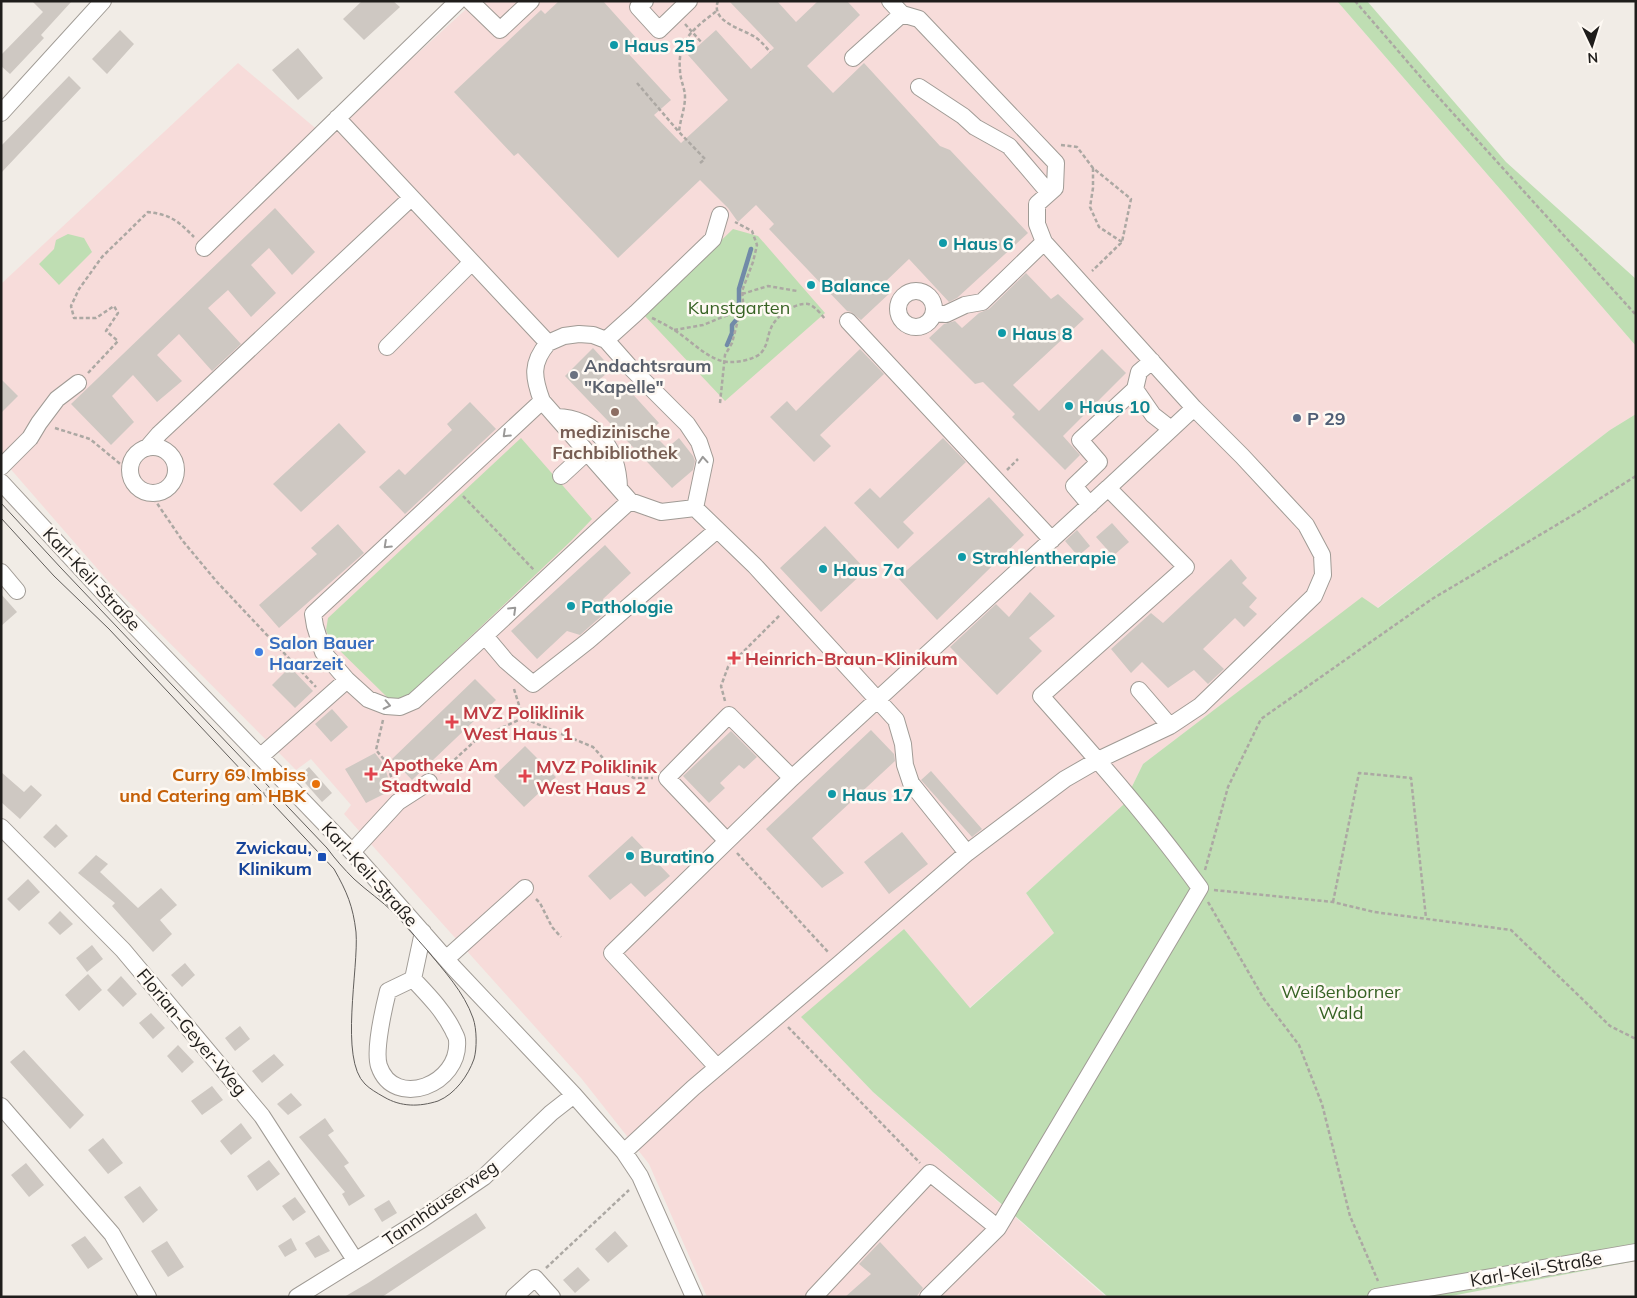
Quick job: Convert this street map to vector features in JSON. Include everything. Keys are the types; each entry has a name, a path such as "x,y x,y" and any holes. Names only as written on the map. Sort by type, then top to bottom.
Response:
{"street":[{"path":"1,113 103,1"},
{"path":"204,248 458,1"},
{"path":"470,1 500,30 530,1"},
{"path":"645,1 638,7 658,30 689,1"},
{"path":"624,1152 717,1067 967,853 1042,804 1065,779 1098,760 1170,726 1200,706 1314,596 1323,575 1322,555 1306,525 1076,282 1044,242 1037,224 1037,204 1055,188 1056,163 919,19 902,14 890,1"},
{"path":"853,58 902,14"},
{"path":"918,87 963,116 975,127 1009,146 1049,193"},
{"path":"337,118 548,343"},
{"path":"147,448 160,448 167,451 176,463 177,470 172,484 165,490 156,493 140,489 132,480 131,464 136,454 147,448 166,427 411,198"},
{"path":"606,340 713,238 720,215"},
{"path":"934,313 946,314 965,305 982,302 1044,242"},
{"path":"387,347 472,262"},
{"path":"848,321 1052,540"},
{"path":"580,334 593,335 606,340 687,424 699,442 705,460 695,508 661,512 630,501 556,418 542,401 536,384 535,366 539,354 548,343 564,336 580,334"},
{"path":"1090,505 1074,486 1099,462 1080,440 1135,389 1138,372 1152,361"},
{"path":"1,467 30,438 57,399 78,383"},
{"path":"1135,389 1153,415 1171,429"},
{"path":"542,401 313,614 323,652 347,680 368,699 386,706 400,707 414,701 630,501"},
{"path":"717,1067 612,953 792,778 1194,408"},
{"path":"556,418 568,418 583,423 595,431 613,454 619,473 619,488"},
{"path":"561,476 587,452"},
{"name":"Karl-Keil-Straße","path":"1,482 124,615 352,852 446,959 574,1095 624,1152 640,1176 694,1297"},
{"path":"928,1297 998,1228 1200,888 1098,760 1041,696 1186,567 1108,488"},
{"path":"695,508 755,566 896,720 904,744 905,765 912,783 967,853"},
{"path":"485,636 506,661 534,684 588,641 718,530"},
{"path":"1,572 17,591"},
{"path":"261,756 347,680"},
{"path":"1139,690 1170,726"},
{"path":"726,841 667,778 729,715 792,778"},
{"path":"352,852 398,802 429,782"},
{"name":"Florian-Geyer-Weg","path":"1,827 123,950 262,1116 355,1260"},
{"path":"446,959 528,891"},
{"path":"413,979 422,932"},
{"path":"413,979 447,1017 457,1039 455,1059 443,1077 427,1087 406,1089 387,1081 378,1065 379,1043 382,1015 388,991 413,979"},
{"name":"Tannhäuserweg","path":"297,1297 421,1220 484,1177 552,1113 574,1095"},
{"path":"1,1106 112,1234 148,1297"},
{"path":"814,1297 930,1173 998,1228"},
{"name":"Karl-Keil-Straße","path":"1380,1296 1636,1252"},
{"path":"514,1297 535,1278 552,1297"}],"path":[{"path":"718,1 719,15 726,22 756,38 770,52"},
{"path":"1355,1 1437,97 1636,315"},
{"path":"679,132 686,94 680,69 683,44 718,10"},
{"path":"676,14 702,43"},
{"path":"637,84 705,159 700,163"},
{"path":"1046,153 1056,145 1076,147 1093,168 1131,199 1122,242 1076,282"},
{"path":"1093,168 1093,188 1090,207 1099,227 1122,242"},
{"path":"78,383 118,341 106,330 118,313 114,306 96,318 74,318 71,306 79,289 102,257 148,212 166,214 181,224 204,248"},
{"path":"720,215 752,231 757,245 742,294 743,301 732,343 726,355 720,404"},
{"path":"742,294 768,286 797,291"},
{"path":"636,313 658,320 705,353 725,362 745,360 760,355 766,346 771,328 779,317 802,304 809,304 825,320"},
{"path":"674,330 704,325 740,310"},
{"path":"39,423 90,439 130,472"},
{"path":"1380,1296 1350,1216 1322,1104 1299,1045 1264,999 1200,888 1228,787 1261,719 1432,599 1636,476"},
{"path":"452,484 544,580"},
{"path":"150,493 182,540 217,582 327,698"},
{"path":"729,715 721,686 728,667 790,605"},
{"path":"506,661 523,718"},
{"path":"386,706 376,750 387,763 398,802"},
{"path":"429,782 477,739 523,718 593,747 612,768 634,778 667,778"},
{"path":"1333,902 1359,773 1411,778 1426,918"},
{"path":"252,804 280,777"},
{"path":"726,841 839,964"},
{"path":"1200,888 1333,902 1374,912 1511,930 1610,1026 1636,1039"},
{"path":"528,891 540,904 548,916 552,927 561,937"},
{"path":"777,1015 930,1173"},
{"path":"535,1278 632,1186 640,1176"}],"shaded area":[{"name":"Heinrich-Braun-Klinikum","path":"475,1 1337,1 1636,346 1636,414 1610,430 1377,608 1362,598 1143,764 1123,805 1026,893 1054,933 969,1008 904,929 802,1018 873,1092 1106,1297 707,1297 649,1164 581,1078 344,814 351,805 311,759 296,770 108,581 1,458 1,284 238,63 326,137"}],"green space":[{"path":"1337,1 1367,1 1506,162 1636,279 1636,346"},
{"name":"Kunstgarten","path":"733,229 758,236 825,313 725,401 644,315"},
{"path":"68,234 84,238 92,252 59,285 39,264 54,249 56,240"},
{"name":"Weißenborner Wald","path":"1636,414 1636,1261 1446,1297 1108,1297 873,1092 801,1017 904,929 970,1008 1054,933 1026,893 1123,805 1143,764 1362,597 1378,608 1610,430"},
{"path":"521,438 592,519 412,692 402,699 389,699 330,641 326,630 328,618"}],"building":[{"path":"32,1 72,1 41,35 44,38 10,74 1,66 1,55 43,12"},
{"path":"362,1 393,1 400,7 364,40 343,19"},
{"path":"559,1 603,1 638,40 626,51 671,100 654,115 681,143 728,100 688,55 716,30 751,69 774,48 729,1 777,1 796,22 818,1 847,1 860,15 807,66 833,93 864,63 940,146 950,150 1028,233 957,298 949,302 909,259 884,283 892,291 861,320 847,311 769,229 774,224 756,205 738,222 728,208 700,180 618,258 518,153 514,156 454,92 541,10 545,14"},
{"path":"120,30 134,44 107,74 92,59"},
{"path":"298,48 323,78 298,100 272,70"},
{"path":"69,76 81,88 1,173 1,146"},
{"path":"275,208 315,252 292,275 269,248 251,265 276,293 251,317 228,290 208,308 241,344 212,371 179,334 157,355 182,381 157,402 133,375 112,396 134,422 111,445 71,404"},
{"name":"Haus 8","path":"1026,273 1051,299 1058,294 1084,319 1013,385 1039,411 1102,349 1126,373 1063,436 1080,455 1065,470 1012,417 1015,414 983,382 975,384 929,338 944,324 955,321 962,328 979,313 989,309"},
{"path":"593,348 612,369 600,379 618,398 628,389 659,423 650,431 667,448 679,438 693,456 695,461 693,470 672,488 565,376"},
{"path":"860,349 884,374 820,435 831,446 814,462 770,417 787,401 796,411"},
{"path":"1,379 18,396 1,413"},
{"path":"470,402 496,429 405,514 379,487 399,469 405,475 452,430 447,424"},
{"path":"339,423 366,452 301,512 273,484"},
{"path":"943,438 966,462 903,522 914,533 898,549 854,503 870,488 880,498"},
{"name":"Strahlentherapie","path":"989,497 1024,535 937,620 898,578"},
{"path":"1112,523 1129,542 1113,556 1096,537"},
{"path":"338,524 364,553 279,628 259,605 317,554 311,548"},
{"name":"Haus 7a","path":"825,526 866,570 821,612 780,568"},
{"path":"1077,530 1090,546 1078,556 1065,541"},
{"name":"Pathologie","path":"605,545 631,573 603,599 605,613 580,635 567,631 537,659 511,631"},
{"path":"1231,559 1247,578 1242,583 1257,598 1249,607 1257,614 1244,627 1235,618 1203,649 1224,669 1208,684 1194,670 1168,688 1142,662 1131,673 1111,649 1151,613 1163,623"},
{"path":"1030,592 1055,616 1029,638 1042,651 997,695 950,647 996,604 1009,617"},
{"path":"1,594 17,612 1,626"},
{"path":"290,667 313,691 295,708 272,685"},
{"name":"MVZ Poliklinik West Haus 1","path":"475,679 496,700 412,780 392,759"},
{"path":"332,709 348,727 331,742 315,724"},
{"name":"Haus 17","path":"871,730 894,754 895,761 812,838 844,873 822,888 766,829"},
{"path":"731,731 757,757 744,769 739,765 720,783 725,788 709,803 683,776"},
{"name":"MVZ Poliklinik West Haus 2","path":"525,746 556,777 524,807 494,776"},
{"path":"375,753 384,765 392,790 366,803 345,769"},
{"name":"Curry 69 Imbiss und Catering am HBK","path":"309,767 332,793 322,802 299,776"},
{"path":"931,771 982,829 972,837 921,780"},
{"path":"1,772 24,792 31,785 42,795 20,819 1,802"},
{"path":"56,824 68,836 55,848 43,837"},
{"path":"902,832 928,864 889,894 864,862"},
{"name":"Buratino","path":"632,836 670,876 645,897 631,883 610,900 588,876"},
{"path":"96,855 108,864 100,872 138,908 161,888 177,905 160,920 172,934 153,952 112,906 115,903 78,873"},
{"path":"28,879 40,892 19,911 7,899"},
{"path":"60,911 73,924 60,935 48,923"},
{"path":"92,945 103,959 87,972 76,958"},
{"path":"185,963 195,975 182,987 171,975"},
{"path":"88,974 102,990 79,1011 65,995"},
{"path":"121,976 137,994 123,1007 107,990"},
{"path":"151,1013 165,1028 153,1039 139,1023"},
{"path":"240,1026 250,1039 235,1051 225,1038"},
{"path":"178,1045 194,1062 182,1073 167,1056"},
{"path":"24,1050 84,1115 70,1129 10,1062"},
{"path":"274,1054 284,1065 262,1083 252,1071"},
{"path":"212,1086 223,1100 202,1115 191,1101"},
{"path":"291,1093 302,1105 288,1115 277,1104"},
{"path":"325,1118 334,1131 328,1135 349,1163 344,1166 365,1196 349,1206 342,1194 345,1192 299,1137"},
{"path":"241,1123 252,1138 231,1155 220,1141"},
{"path":"103,1138 123,1163 108,1174 88,1150"},
{"path":"269,1160 280,1174 257,1191 247,1176"},
{"path":"26,1163 44,1185 29,1197 11,1175"},
{"path":"140,1186 158,1210 143,1223 124,1197"},
{"path":"295,1197 306,1212 293,1221 282,1206"},
{"path":"389,1200 397,1213 382,1222 374,1209"},
{"path":"476,1213 486,1228 382,1297 344,1297 368,1283"},
{"path":"615,1231 628,1246 608,1263 595,1249"},
{"path":"319,1235 330,1251 315,1258 305,1243"},
{"path":"85,1236 103,1259 88,1269 71,1245"},
{"path":"291,1238 297,1250 285,1257 278,1246"},
{"path":"167,1241 184,1267 168,1277 151,1251"},
{"path":"880,1242 923,1288 916,1297 845,1297 871,1274 859,1264"},
{"path":"578,1267 590,1280 575,1293 563,1280"}],"waterway":[{"path":"727,345 732,333 732,325 737,319 739,289 751,249"}],"tram line":[{"path":"1,503 327,848 354,879 385,904 453,982 473,1018 476,1045 474,1059 468,1072 450,1094 431,1103 410,1105 390,1100 365,1084 357,1072 353,1055 352,1012 356,948 355,923 349,899 334,869 109,629 54,576 1,518"}],"place":[{"name":"Haus 25","path":"614,45"},
{"name":"Haus 6","path":"943,243"},
{"name":"Balance","path":"811,285"},
{"name":"Haus 8","path":"1002,333"},
{"name":"Andachtsraum \"Kapelle\"","path":"574,375"},
{"name":"Haus 10","path":"1069,406"},
{"name":"medizinische Fachbibliothek","path":"615,412"},
{"name":"P 29","path":"1297,418"},
{"name":"Strahlentherapie","path":"962,557"},
{"name":"Haus 7a","path":"823,569"},
{"name":"Pathologie","path":"571,606"},
{"name":"Salon Bauer Haarzeit","path":"259,652"},
{"name":"Heinrich-Braun-Klinikum","path":"734,658"},
{"name":"MVZ Poliklinik West Haus 1","path":"452,722"},
{"name":"Apotheke Am Stadtwald","path":"371,774"},
{"name":"MVZ Poliklinik West Haus 2","path":"525,776"},
{"name":"Curry 69 Imbiss und Catering am HBK","path":"316,784"},
{"name":"Haus 17","path":"832,794"},
{"name":"Buratino","path":"630,856"},
{"name":"Zwickau, Klinikum","path":"322,857"}]}
